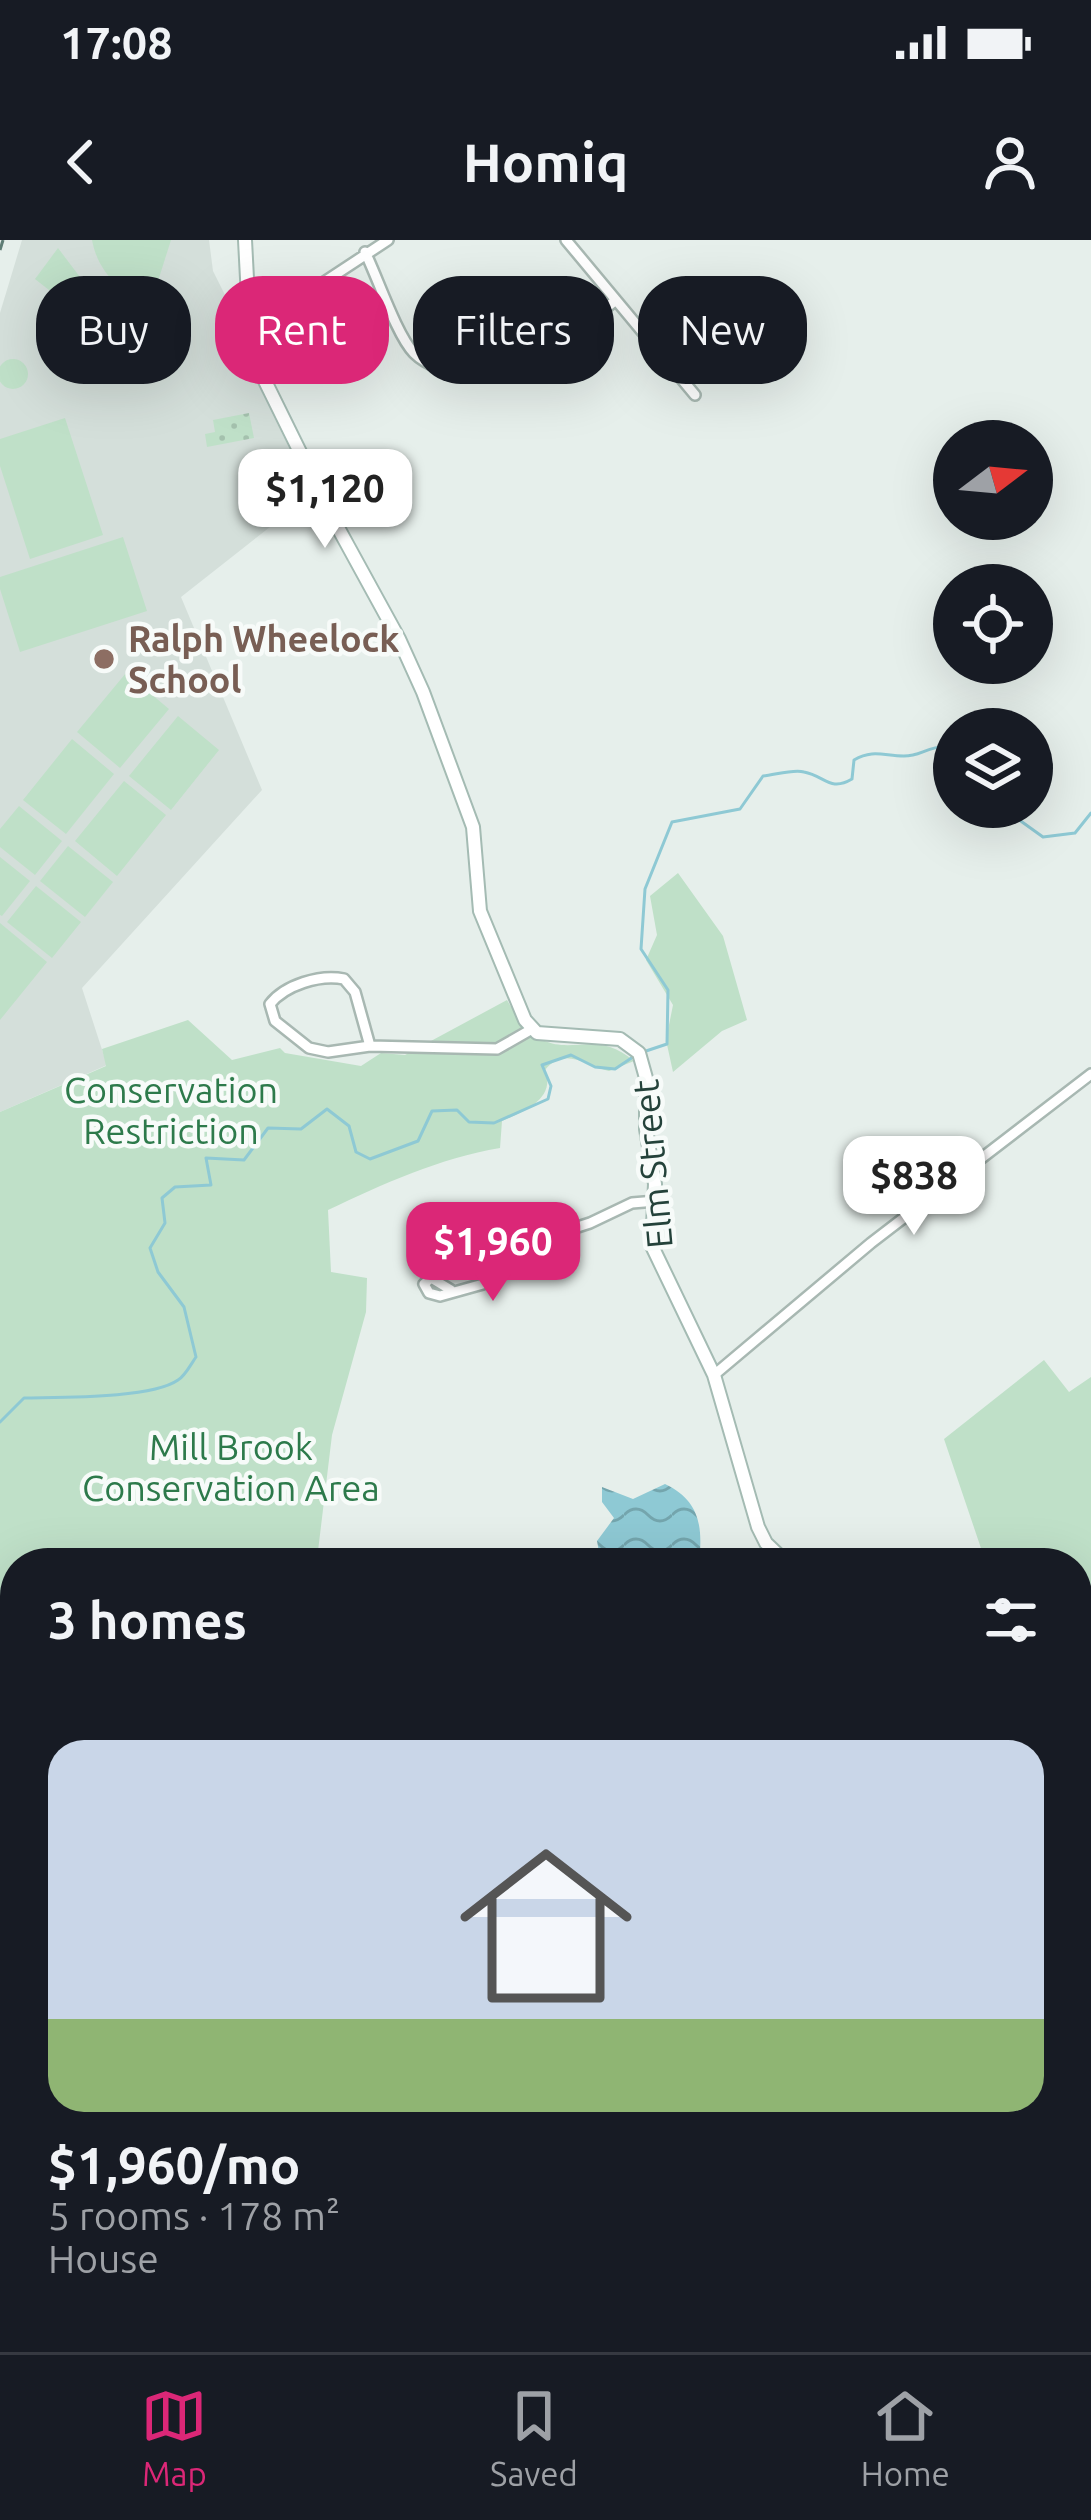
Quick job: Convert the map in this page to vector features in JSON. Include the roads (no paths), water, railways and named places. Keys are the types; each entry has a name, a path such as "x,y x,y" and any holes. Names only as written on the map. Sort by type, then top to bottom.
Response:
{"street":[{"path":"245,240 248,276"},
{"path":"332,276 388,240"},
{"path":"566,240 695,395"},
{"path":"365,252 412,351 452,371 480,367 570,332 616,300"},
{"path":"266,384 329,513 410,662 473,827 480,911 532,1029 497,1048 370,1046 342,1052 309,1048 275,1021 270,1004 287,990 328,976 344,979 355,992 370,1046"},
{"name":"Elm Street","path":"532,1029 613,1037 639,1053 646,1078 646,1130 656,1201 652,1246 714,1375 750,1509 771,1548"},
{"path":"714,1375 886,1231 1091,1074"},
{"path":"451,1290 483,1284 534,1241 632,1203 656,1201"}],"water":[{"path":"665,1484 677,1491 697,1516 700,1548 598,1548 597,1541 614,1518 602,1502 602,1487 633,1499"}],"waterway":[{"path":"646,1051 667,1044 668,990 641,949 645,889 672,822 740,809 763,776 800,771 838,784 852,779 854,760 861,757 910,756 933,749"},
{"path":"1030,828 1043,837 1075,833 1091,813"},
{"path":"0,1422 24,1398 147,1391 185,1373 196,1357 184,1307 158,1272 150,1248 165,1223 162,1198 175,1187 211,1185 206,1158 244,1160 268,1128 301,1129 327,1109 349,1126 356,1152 370,1159 418,1141 432,1111 457,1110 469,1122 494,1123 548,1099 551,1086 542,1065 571,1055 595,1067 615,1069 633,1057"}],"railway":[{"path":"0,250 3,240"}],"place":[{"name":"Ralph Wheelock School","path":"104,659"}],"park label":[{"name":"Conservation Restriction","path":"171,1110"},
{"name":"Mill Brook Conservation Area","path":"231,1466"}]}
